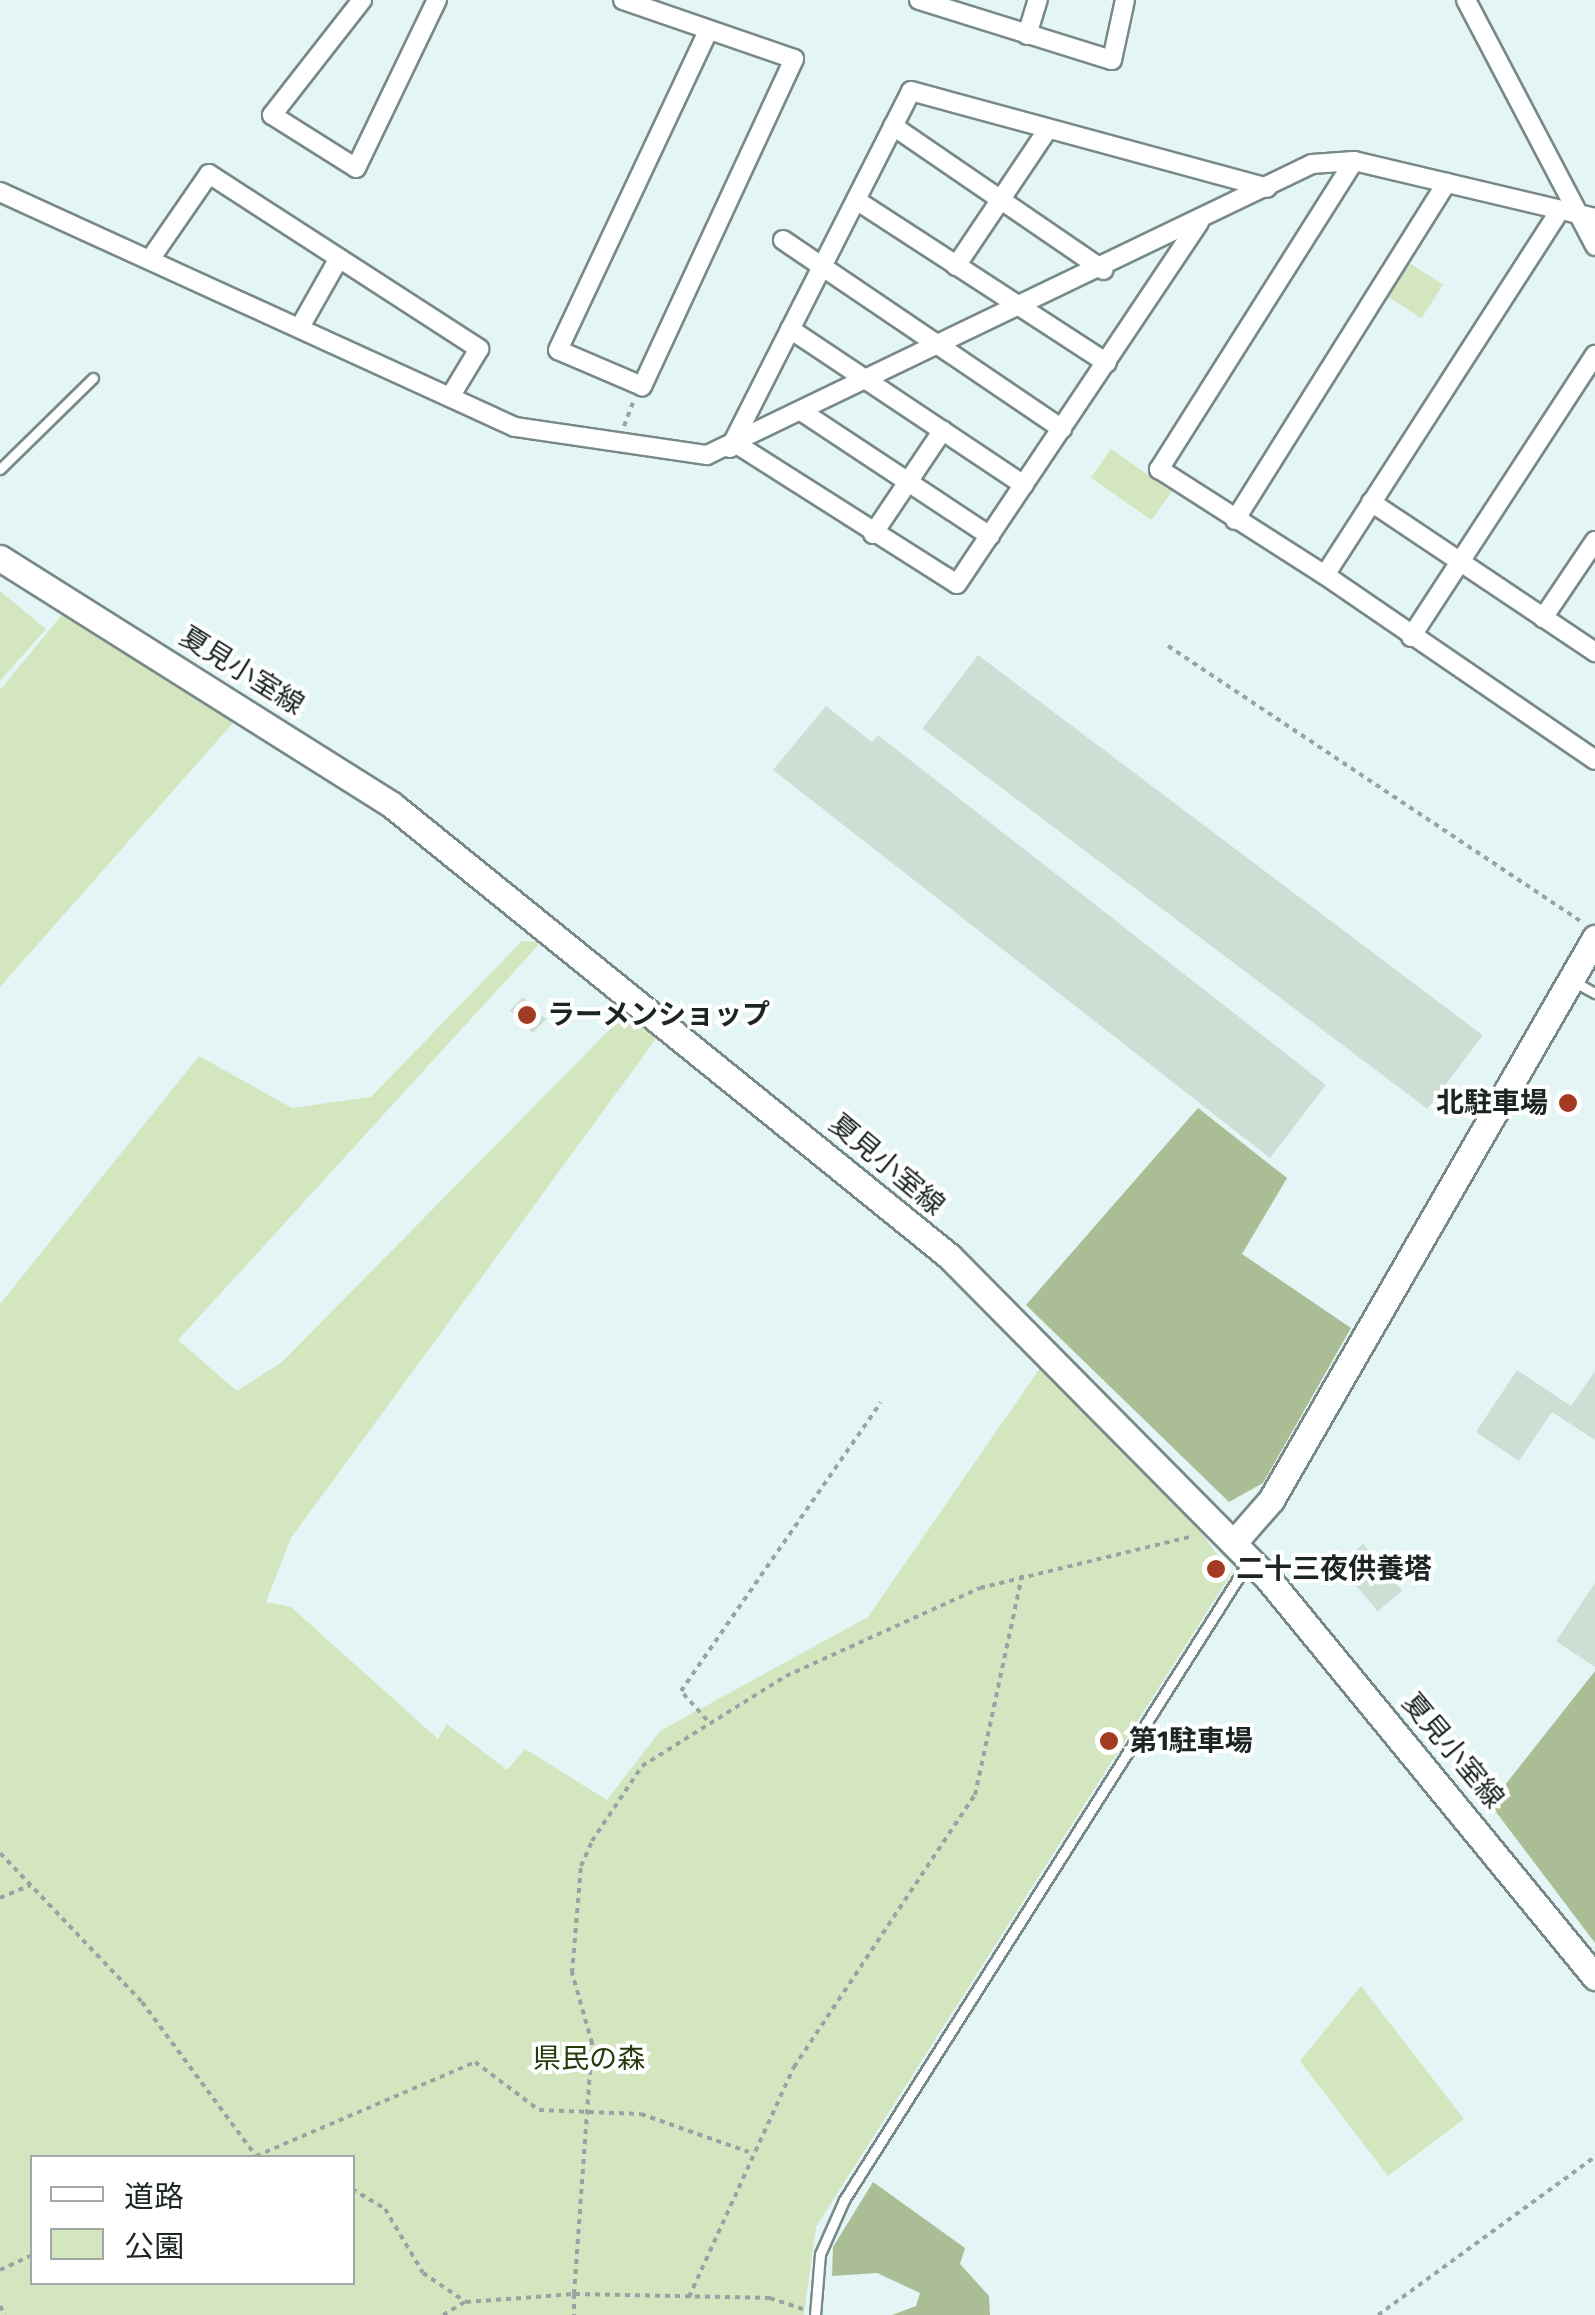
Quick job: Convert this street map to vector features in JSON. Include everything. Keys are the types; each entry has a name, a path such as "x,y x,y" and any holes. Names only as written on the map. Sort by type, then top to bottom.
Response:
{"main road":[{"name":"夏見小室線","path":"0,558 296,739 481,873 949,1256 1243,1550 1595,1977"},
{"path":"1243,1550 1595,934"}],"street":[{"path":"362,0 272,116 356,168 437,0"},
{"path":"623,0 794,59 642,386 558,350 708,31"},
{"path":"919,0 946,4 1027,35 1112,60 1125,0"},
{"path":"1027,35 1038,0"},
{"path":"1466,0 1587,216 1595,246"},
{"path":"734,447 911,91 1267,188"},
{"path":"893,126 1102,270"},
{"path":"956,266 1048,130"},
{"path":"0,192 450,397 548,437 618,445 734,447 1199,223 1312,164 1354,161 1557,215 1587,216"},
{"path":"1354,161 1159,470 1325,575 1595,760"},
{"path":"152,258 209,174 479,349 450,397"},
{"path":"1235,520 1446,183"},
{"path":"856,200 1106,363"},
{"path":"1325,575 1557,215"},
{"path":"734,447 951,586 990,536 1199,223"},
{"path":"784,240 1062,429"},
{"path":"300,327 338,258"},
{"path":"790,329 1024,485"},
{"path":"1412,638 1595,355"},
{"path":"804,413 990,536"},
{"path":"873,534 944,430"},
{"path":"1371,502 1595,652"},
{"path":"1543,618 1595,541"}],"lane":[{"path":"0,469 92,378"},
{"path":"1571,980 1595,993"},
{"path":"816,2314 820,2254 844,2200 1243,1550"}],"path":[{"path":"618,445 642,386"},
{"path":"1168,646 1595,934"},
{"path":"707,1720 681,1691 881,1402"},
{"path":"574,2315 592,2043 572,1973 581,1866 632,1778 707,1720 896,1622 1022,1575 1204,1534"},
{"path":"689,2296 749,2152 810,2040 975,1795 1022,1575"},
{"path":"0,1853 142,2002 255,2155"},
{"path":"0,1898 30,1884"},
{"path":"260,2155 469,2062 483,2062 527,2105 642,2114 749,2152"},
{"path":"1380,2315 1595,2158"},
{"path":"355,2190 379,2202 423,2273 466,2302"},
{"path":"0,2270 30,2256"},
{"path":"443,2315 466,2302 574,2294 770,2298 816,2314"},
{"path":"0,2306 5,2315"}],"green space":[{"path":"1408,262 1443,285 1421,318 1386,296"},
{"path":"1111,449 1172,491 1152,520 1091,478"},
{"path":"0,591 46,629 0,681"},
{"path":"65,611 239,716 0,987 0,690"},
{"name":"県民の森","path":"522,941 541,942 178,1340 237,1391 282,1362 628,1011 658,1036 291,1538 266,1602 291,1607 438,1739 447,1724 507,1770 525,1749 607,1800 660,1731 868,1617 1040,1368 1196,1525 1231,1574 816,2227 804,2315 0,2315 0,1304 199,1056 292,1108 371,1097"},
{"path":"1198,1108 1287,1178 1242,1254 1351,1328 1263,1483 1229,1502 1026,1305"},
{"path":"1595,1671 1595,1943 1490,1804"},
{"path":"1361,1986 1464,2119 1388,2176 1300,2061"},
{"path":"873,2182 965,2248 960,2264 989,2296 990,2315 892,2315 916,2306 920,2293 877,2273 832,2276 833,2247"}],"building":[{"path":"978,655 1483,1035 1427,1109 923,728"},
{"path":"826,706 872,742 878,735 1326,1085 1270,1158 773,770"},
{"path":"523,997 546,1019 533,1033 510,1011"},
{"path":"1517,1370 1571,1406 1595,1371 1595,1440 1552,1412 1519,1461 1476,1432"},
{"path":"1363,1544 1402,1591 1378,1611 1338,1565"},
{"path":"1595,1583 1595,1667 1556,1641"}],"place":[{"name":"ラーメンショップ","path":"527,1015"},
{"name":"北駐車場","path":"1568,1103"},
{"name":"二十三夜供養塔","path":"1216,1569"},
{"name":"第1駐車場","path":"1109,1741"}]}
